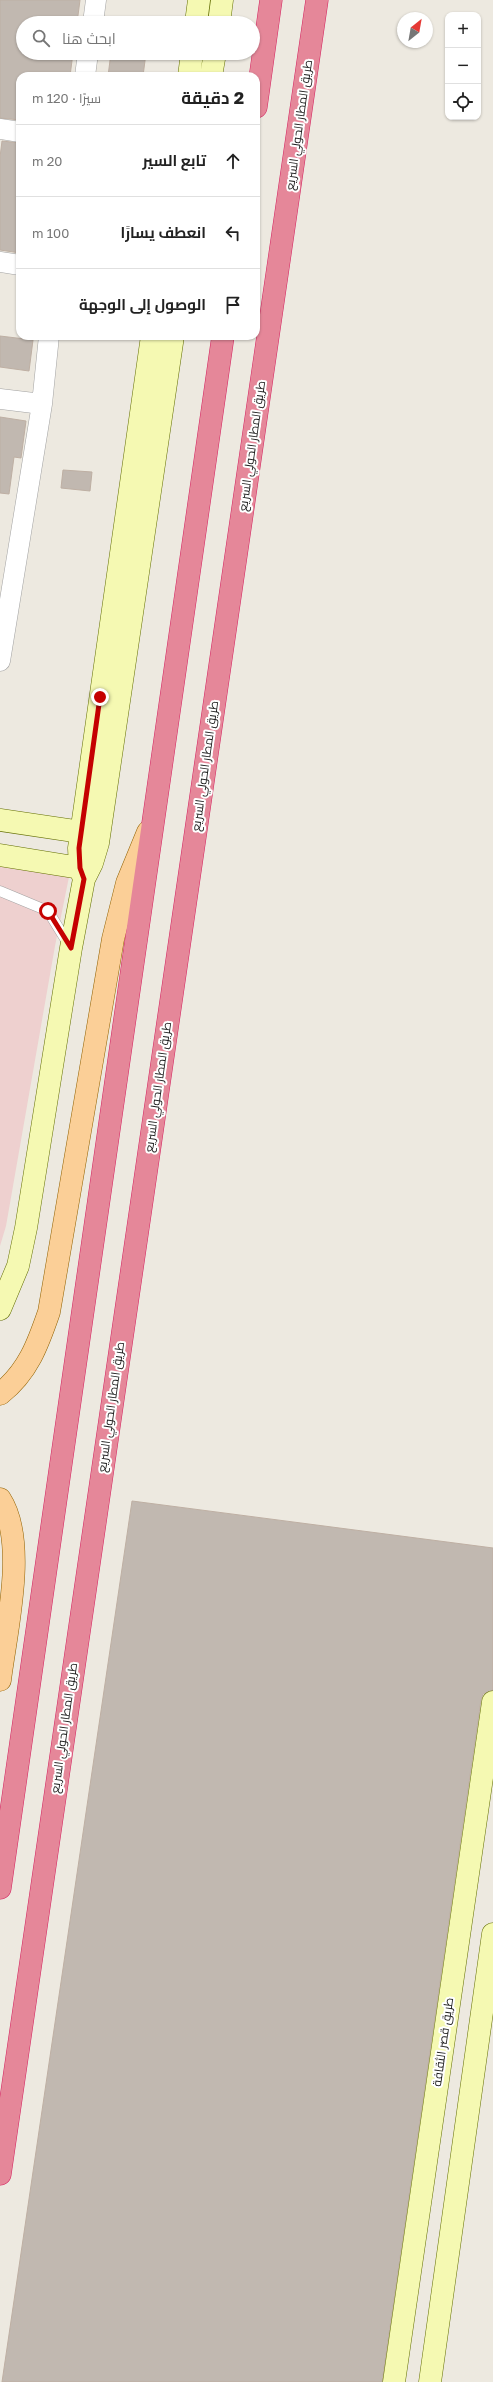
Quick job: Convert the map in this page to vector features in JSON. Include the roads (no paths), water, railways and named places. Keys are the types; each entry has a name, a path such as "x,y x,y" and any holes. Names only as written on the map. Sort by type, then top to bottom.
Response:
{"highway":[{"path":"260,78 271,0"},
{"name":"طريق المطار الحولي السريع","path":"0,2174 317,0"},
{"path":"0,1888 222,340"}],"main road":[{"path":"0,1394 15,1382 36,1350 49,1312 113,939 127,883 154,817"},
{"path":"0,1499 11,1526 15,1562 0,1680"}],"street":[{"path":"94,16 96,0"},
{"path":"197,16 199,0"},
{"path":"220,16 222,0"},
{"path":"86,72 87,60"},
{"path":"190,72 191,60"},
{"path":"212,72 214,60"},
{"path":"0,129 16,131"},
{"path":"0,262 16,264"},
{"path":"0,661 42,404 49,340"},
{"path":"0,1310 18,1266 26,1228 71,948 82,873 79,848 81,832 151,340"},
{"path":"0,855 82,873 89,872 98,843 172,340"},
{"path":"0,399 42,404"},
{"path":"0,820 81,832"},
{"name":"طريق قصر الثقافة","path":"395,2373 493,1702"},
{"path":"431,2375 493,1934"},
{"path":"408,2285 415,2294 425,2298 436,2295 444,2286"},
{"path":"395,2373 407,2357 419,2357 429,2364 431,2375"}],"lane":[{"path":"0,891 48,911 71,948"}]}
